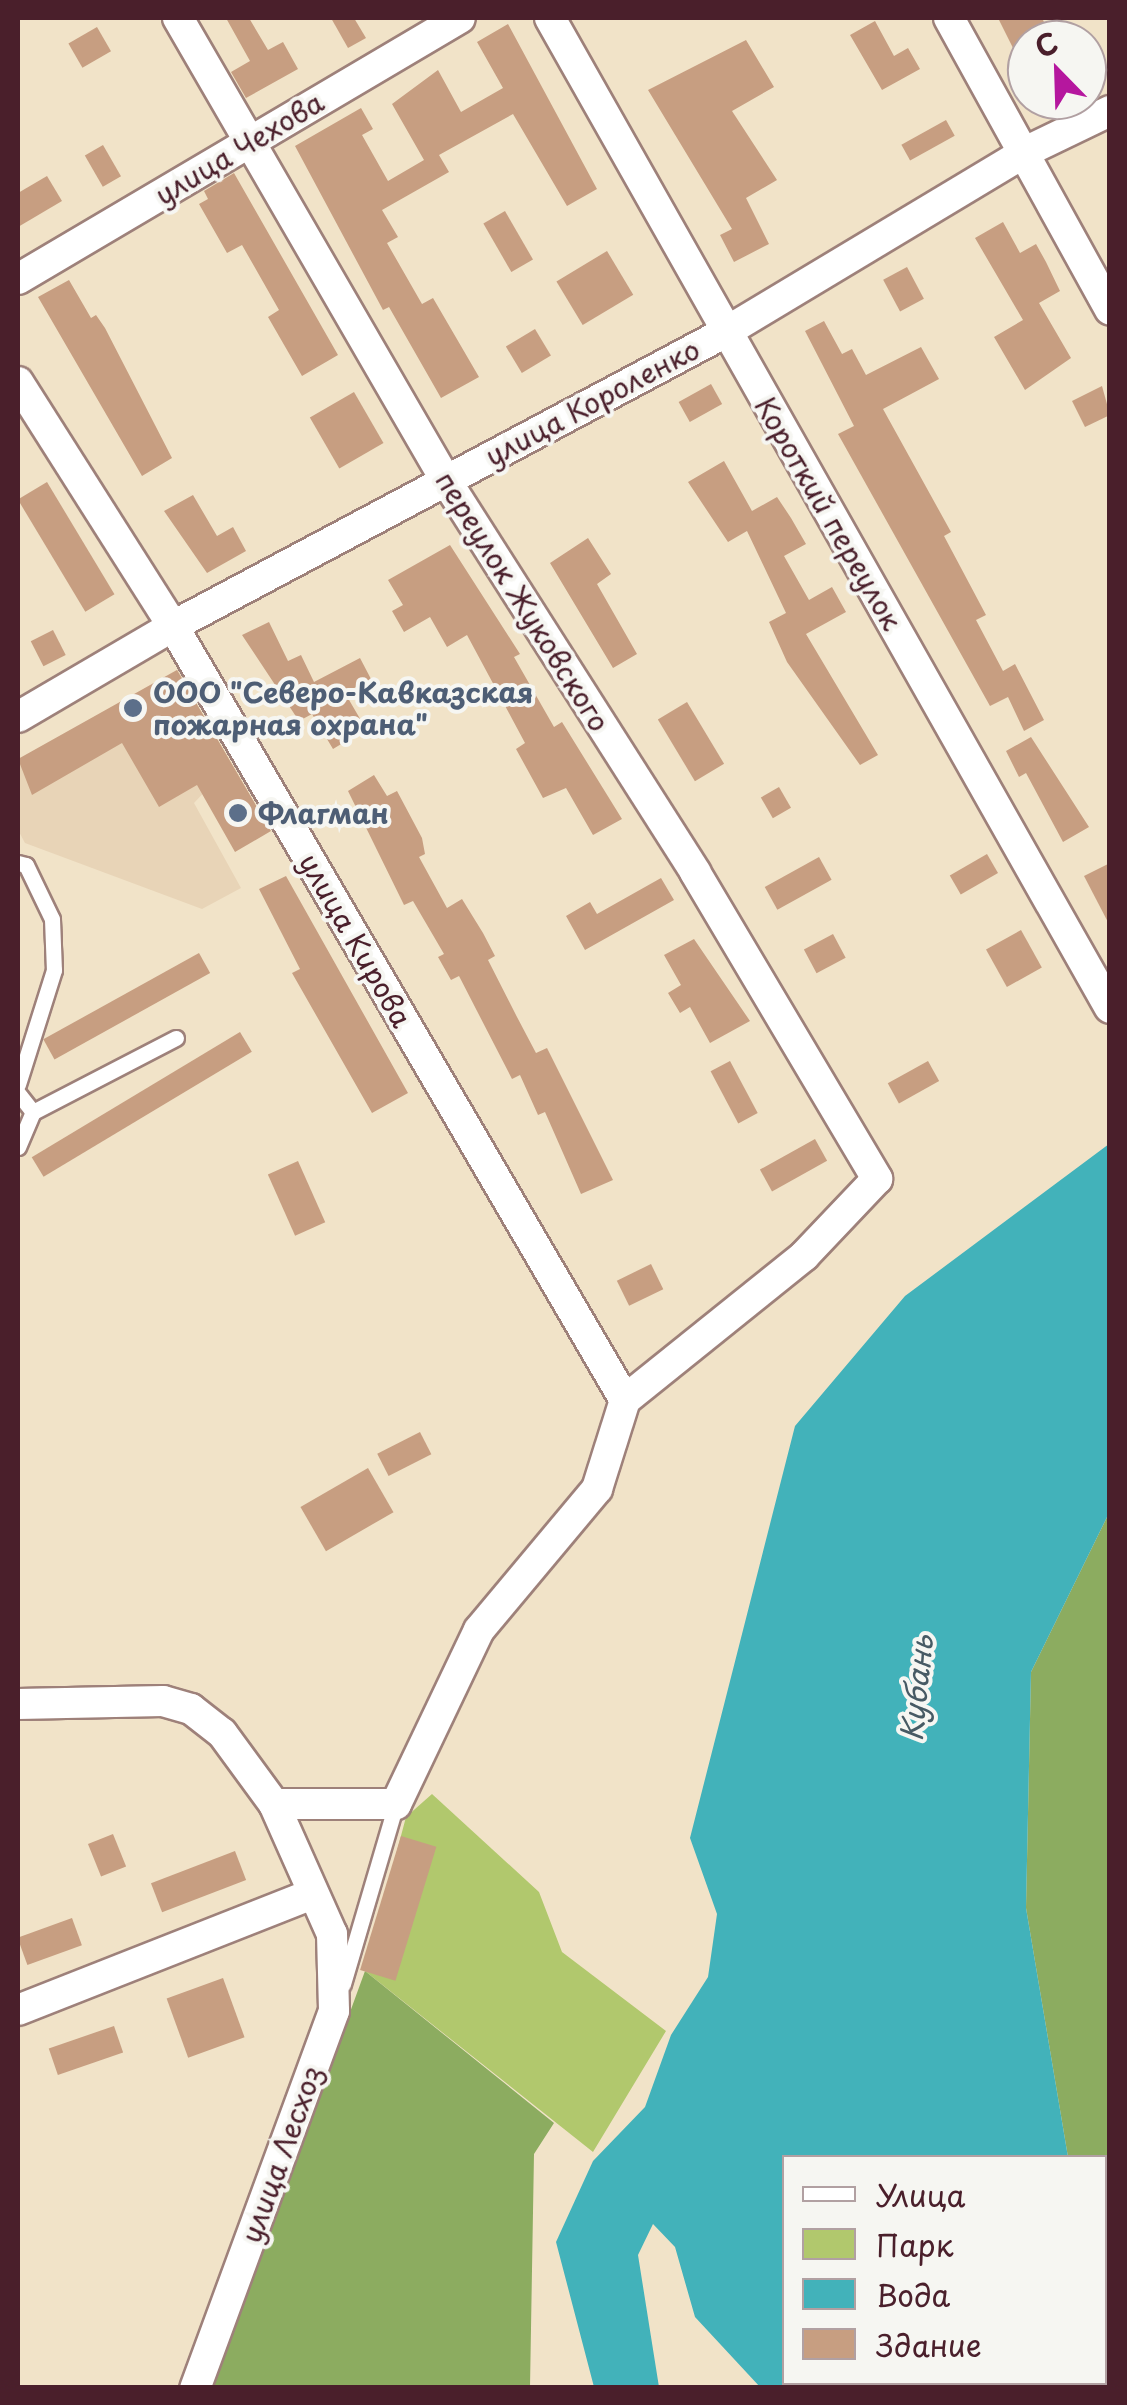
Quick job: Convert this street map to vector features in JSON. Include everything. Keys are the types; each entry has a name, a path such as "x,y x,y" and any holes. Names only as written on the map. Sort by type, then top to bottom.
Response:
{"street":[{"name":"переулок Жуковского","path":"178,18 445,479 695,872 878,1179 804,1256 625,1400"},
{"name":"улица Чехова","path":"18,278 460,18"},
{"name":"Короткий переулок","path":"550,18 1109,1008"},
{"path":"949,18 1027,151 1110,310"},
{"name":"улица Короленко","path":"18,717 173,626 726,332 1027,151 1110,111"},
{"name":"улица Кирова","path":"18,382 173,626 625,1400"},
{"path":"274,1804 396,1804 479,1630 597,1489 625,1400"},
{"name":"улица Лесхоз","path":"18,1704 163,1701 191,1709 222,1732 274,1804 319,1905 334,2012 195,2388"},
{"path":"18,2010 319,1905"}],"lane":[{"path":"18,862 26,865 52,919 54,970 18,1084"},
{"path":"18,1147 33,1112 176,1038"},
{"path":"18,1093 33,1112"},
{"path":"334,2012 396,1804"}],"shaded area":[{"path":"180,668 195,695 167,711 210,786 194,803 241,888 202,909 25,843 18,830 18,761"}],"green space":[{"path":"1109,1513 1109,2372 1107,2155 1068,2155 1026,1908 1031,1672"},
{"path":"432,1794 539,1892 562,1952 666,2031 593,2152 365,1971 406,1817"},
{"path":"365,1971 554,2123 534,2154 530,2387 213,2388"}],"water":[{"name":"Кубань","path":"1109,1144 1109,1513 1031,1672 1026,1908 1068,2155 782,2155 782,2385 1107,2385 1107,2374 1109,2387 760,2387 695,2317 675,2247 653,2224 638,2255 659,2387 594,2387 556,2242 593,2161 645,2107 671,2035 708,1977 717,1914 690,1838 795,1426 905,1296"}],"building":[{"path":"226,18 249,18 268,50 283,42 298,69 246,98 231,72 250,61"},
{"path":"331,18 354,18 366,38 348,48"},
{"path":"998,18 1043,20 1007,20 1007,36"},
{"path":"875,21 894,56 908,48 920,69 882,90 850,35"},
{"path":"508,24 597,189 567,206 513,114 439,155 449,172 382,210 398,237 387,243 422,304 433,298 479,377 441,398 389,307 383,310 295,146 361,108 373,129 362,135 388,181 424,160 392,104 438,70 461,112 503,88 477,42"},
{"path":"97,27 111,51 82,68 68,44"},
{"path":"746,40 774,87 732,111 777,180 746,198 769,244 734,262 720,235 732,229 648,90"},
{"path":"946,120 955,136 910,160 901,145"},
{"path":"103,145 121,176 103,187 85,156"},
{"path":"234,173 338,355 302,376 268,317 279,310 242,245 227,253 199,204 208,199 204,191"},
{"path":"47,176 62,201 18,227 18,193"},
{"path":"505,211 533,259 511,272 483,224"},
{"path":"1003,222 1020,253 1036,244 1046,262 1060,291 1039,303 1071,358 1025,390 994,337 1023,320 975,238"},
{"path":"607,251 633,295 583,325 556,281"},
{"path":"907,267 924,299 900,311 883,280"},
{"path":"69,280 91,318 96,315 105,328 172,458 142,476 38,297"},
{"path":"824,321 842,354 852,349 866,375 921,347 939,379 883,409 951,532 944,536 986,615 976,620 1003,671 1015,664 1044,720 1024,731 1008,697 990,706 838,434 854,426 805,331"},
{"path":"535,329 551,356 522,373 506,347"},
{"path":"711,384 722,404 690,422 679,402"},
{"path":"1102,386 1110,415 1085,427 1072,401"},
{"path":"354,392 384,443 339,469 310,418"},
{"path":"724,461 752,511 777,497 791,518 806,544 784,556 809,600 832,587 846,612 806,634 878,755 860,765 787,662 769,622 786,613 747,531 728,542 688,482"},
{"path":"47,482 114,594 85,612 18,500"},
{"path":"193,495 217,536 233,527 246,551 207,573 164,511"},
{"path":"588,538 611,574 597,584 637,654 613,668 550,563"},
{"path":"450,545 520,654 514,657 554,727 562,722 622,819 593,835 566,788 543,798 516,749 525,743 467,635 447,647 430,617 404,632 392,611 403,605 388,580"},
{"path":"269,622 288,661 301,655 314,682 360,658 371,679 345,693 366,729 333,749 312,714 299,721 242,635"},
{"path":"53,630 66,655 43,666 31,641"},
{"path":"177,670 271,831 235,852 197,785 159,807 122,743 32,795 18,759"},
{"path":"687,702 724,764 695,781 658,720"},
{"path":"1031,737 1089,827 1063,842 1026,773 1019,777 1006,751"},
{"path":"374,775 387,796 397,791 422,838 425,854 419,857 447,908 462,899 483,933 495,956 488,960 517,1017 536,1053 547,1048 613,1180 581,1194 545,1112 538,1115 520,1075 512,1079 459,976 451,980 438,957 444,954 413,901 404,905 348,791"},
{"path":"779,787 791,808 773,818 761,798"},
{"path":"987,854 998,873 961,895 950,876"},
{"path":"819,857 832,880 777,910 765,887"},
{"path":"1110,863 1110,926 1084,876"},
{"path":"286,876 408,1093 372,1113 292,973 300,969 259,889"},
{"path":"661,878 674,900 585,950 566,916 590,902 597,914"},
{"path":"1021,930 1042,968 1007,987 986,949"},
{"path":"833,934 846,958 817,973 804,949"},
{"path":"694,939 750,1021 710,1043 690,1007 680,1013 668,993 681,985 664,955"},
{"path":"199,953 210,973 54,1059 43,1039"},
{"path":"240,1032 252,1052 44,1177 32,1157"},
{"path":"730,1061 758,1113 738,1123 711,1071"},
{"path":"928,1061 939,1081 899,1103 888,1083"},
{"path":"815,1139 827,1161 772,1191 760,1170"},
{"path":"298,1161 325,1222 295,1236 268,1174"},
{"path":"651,1264 663,1289 629,1306 617,1281"},
{"path":"420,1432 431,1454 389,1476 377,1454"},
{"path":"368,1468 394,1512 326,1551 300,1507"},
{"path":"113,1834 126,1866 101,1877 88,1844"},
{"path":"401,1836 436,1847 395,1981 360,1970"},
{"path":"235,1851 246,1880 162,1912 151,1883"},
{"path":"72,1918 82,1945 27,1965 18,1938"},
{"path":"223,1978 245,2037 188,2058 167,1999"},
{"path":"114,2026 123,2052 58,2075 49,2048"}],"place":[{"name":"ООО \"Северо-Кавказская пожарная охрана\"","path":"133,708"},
{"name":"Флагман","path":"238,813"}]}
